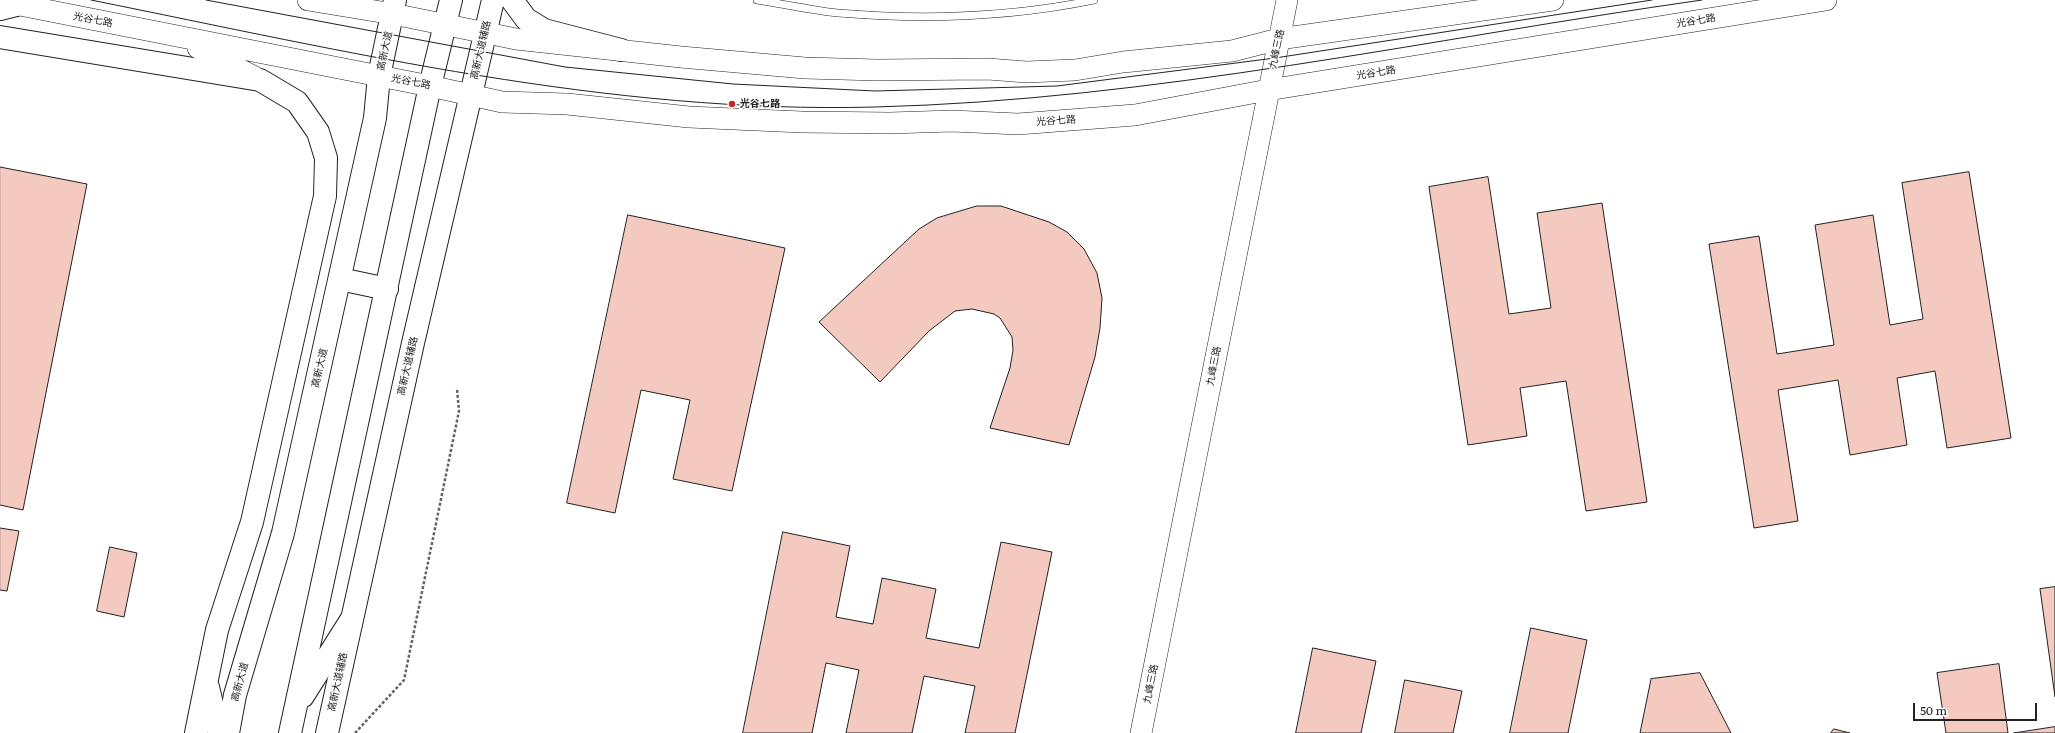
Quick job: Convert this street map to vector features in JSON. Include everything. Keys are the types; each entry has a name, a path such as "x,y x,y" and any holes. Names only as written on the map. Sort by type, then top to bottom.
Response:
{"main road":[{"path":"290,733 430,86 451,0"},
{"name":"高新大道辅路","path":"327,733 351,620 470,95 493,0"},
{"path":"512,0 526,19 544,30 621,50"},
{"name":"高新大道","path":"228,733 235,695 284,533 375,118 379,76 394,7"},
{"path":"0,37 260,80 297,102 318,132 326,158 325,196 252,522 217,630 196,733"},
{"path":"340,279 386,289"},
{"path":"295,709 351,620"},
{"path":"207,680 219,733"}],"street":[{"path":"308,0 394,7 446,24 516,39 621,50 805,68 877,70 988,69 1026,72 1076,70 1123,62 1232,52 1279,39 1552,0"},
{"name":"九峰三路","path":"1141,733 1287,0"},
{"name":"光谷七路","path":"5,5 379,76 502,102 567,104 689,117 802,122 890,123 952,121 1018,124 1135,115 1268,90 1826,0"},
{"path":"172,36 260,80"}],"lane":[{"path":"757,0 838,12 921,17 1014,12 1094,0"}],"path":[{"path":"355,733 404,680 459,411 457,388"}],"building":[{"path":"0,167 87,184 23,510 0,505"},
{"path":"1969,172 2011,438 1947,448 1935,371 1897,378 1907,445 1850,455 1838,380 1778,390 1798,521 1754,528 1709,244 1759,236 1777,354 1834,345 1815,225 1873,215 1890,325 1923,319 1902,183"},
{"path":"1488,177 1509,314 1551,308 1537,213 1602,203 1647,502 1586,511 1566,381 1520,388 1527,436 1468,445 1429,187"},
{"path":"977,206 1001,206 1049,222 1067,232 1084,249 1097,273 1102,298 1100,328 1095,357 1069,445 990,428 1010,368 1013,350 1012,337 1000,318 994,314 972,309 955,311 929,331 880,382 819,322 919,229 937,218"},
{"path":"628,215 785,248 732,491 673,479 690,400 641,390 615,513 567,503"},
{"path":"0,528 19,531 7,591 0,590"},
{"path":"783,532 850,546 836,617 873,624 882,578 936,589 926,638 979,648 1001,542 1052,552 1015,733 965,733 975,686 924,676 912,733 846,733 859,670 826,663 812,733 743,733"},
{"path":"110,547 137,553 124,617 97,611"},
{"path":"2055,587 2055,697 2040,589"},
{"path":"1531,628 1587,640 1568,733 1510,733"},
{"path":"1313,648 1376,661 1361,733 1296,733"},
{"path":"1999,664 2008,733 1946,733 1937,673"},
{"path":"1700,673 1731,733 1640,733 1651,679"},
{"path":"1405,680 1462,691 1453,733 1395,733"},
{"path":"2055,727 2055,733 2014,733"},
{"path":"1834,729 1850,733 1831,733"}],"tram line":[{"path":"91,0 382,59 480,76 578,90 677,101 776,107 875,107 979,102 1083,93 1290,66 1702,0"},
{"path":"206,0 565,67 733,84 875,91 1057,86 1275,58 1652,0"}],"place":[{"name":"光谷七路","path":"732,104"}]}
